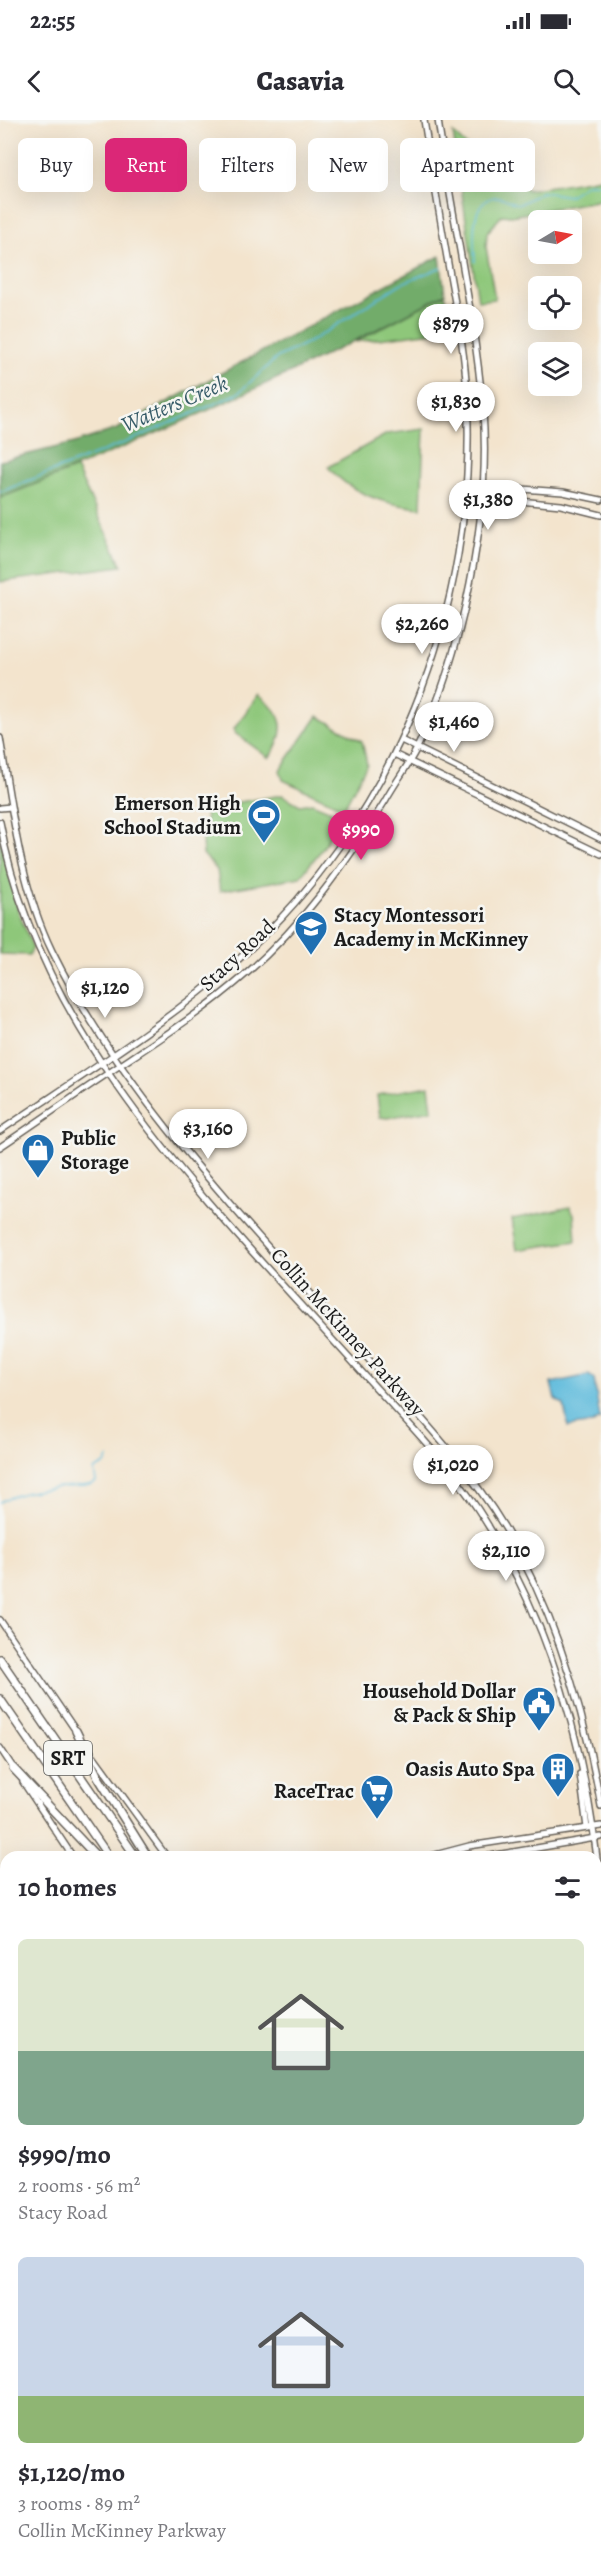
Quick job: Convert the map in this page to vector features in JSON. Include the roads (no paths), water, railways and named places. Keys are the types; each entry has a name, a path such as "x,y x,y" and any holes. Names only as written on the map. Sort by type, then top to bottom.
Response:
{"highway":[{"name":"SRT","path":"0,1659 132,1851"},
{"name":"SRT","path":"0,1699 105,1851"},
{"path":"76,1731 98,1777 144,1851"},
{"path":"13,1768 91,1851"}],"main road":[{"name":"Stacy Road","path":"0,1131 115,1054 230,968 270,929 317,876 358,816 401,740 430,667 444,620 458,559 467,485 468,428 463,354 424,120"},
{"name":"Stacy Road","path":"0,1147 182,1024 249,972 329,885 350,858 417,748 444,676 461,621 482,486 483,415 471,314 438,120"},
{"path":"426,133 439,130"},
{"path":"467,485 563,492 601,500"},
{"path":"466,496 561,506 601,515"},
{"name":"Collin McKinney Parkway","path":"0,738 26,880 51,949 76,996 121,1065 187,1154 443,1444 505,1529 534,1583 561,1646 588,1733 601,1806"},
{"path":"401,740 601,839"},
{"path":"394,754 601,854"},
{"path":"0,808 11,807"},
{"name":"Collin McKinney Parkway","path":"0,822 15,890 26,924 57,990 109,1072 200,1191 419,1436 476,1506 510,1564 535,1617 561,1684 580,1758 589,1828 595,1851"},
{"path":"317,876 329,885"},
{"path":"0,1620 163,1851"},
{"path":"0,1748 70,1851"},
{"path":"450,1851 469,1846 601,1826"},
{"path":"518,1851 601,1837"}],"water":[{"path":"589,1375 594,1379 600,1419 593,1423 568,1427 564,1405 555,1399 551,1383"}],"waterway":[{"name":"Watters Creek","path":"475,262 475,222 482,204 488,199 501,197 520,204 542,192 569,196 587,184 601,184"},
{"name":"Watters Creek","path":"0,492 129,441 237,394 278,357 313,340 400,284 442,267"},
{"path":"0,1502 26,1493 92,1484 96,1482 94,1470 105,1464 108,1458"}],"place":[{"name":"Emerson High School Stadium","path":"264,844"},
{"name":"Stacy Montessori Academy in McKinney","path":"311,956"},
{"name":"Public Storage","path":"38,1179"},
{"name":"Household Dollar & Pack & Ship","path":"539,1732"},
{"name":"Oasis Auto Spa","path":"558,1798"},
{"name":"RaceTrac","path":"377,1820"}]}
